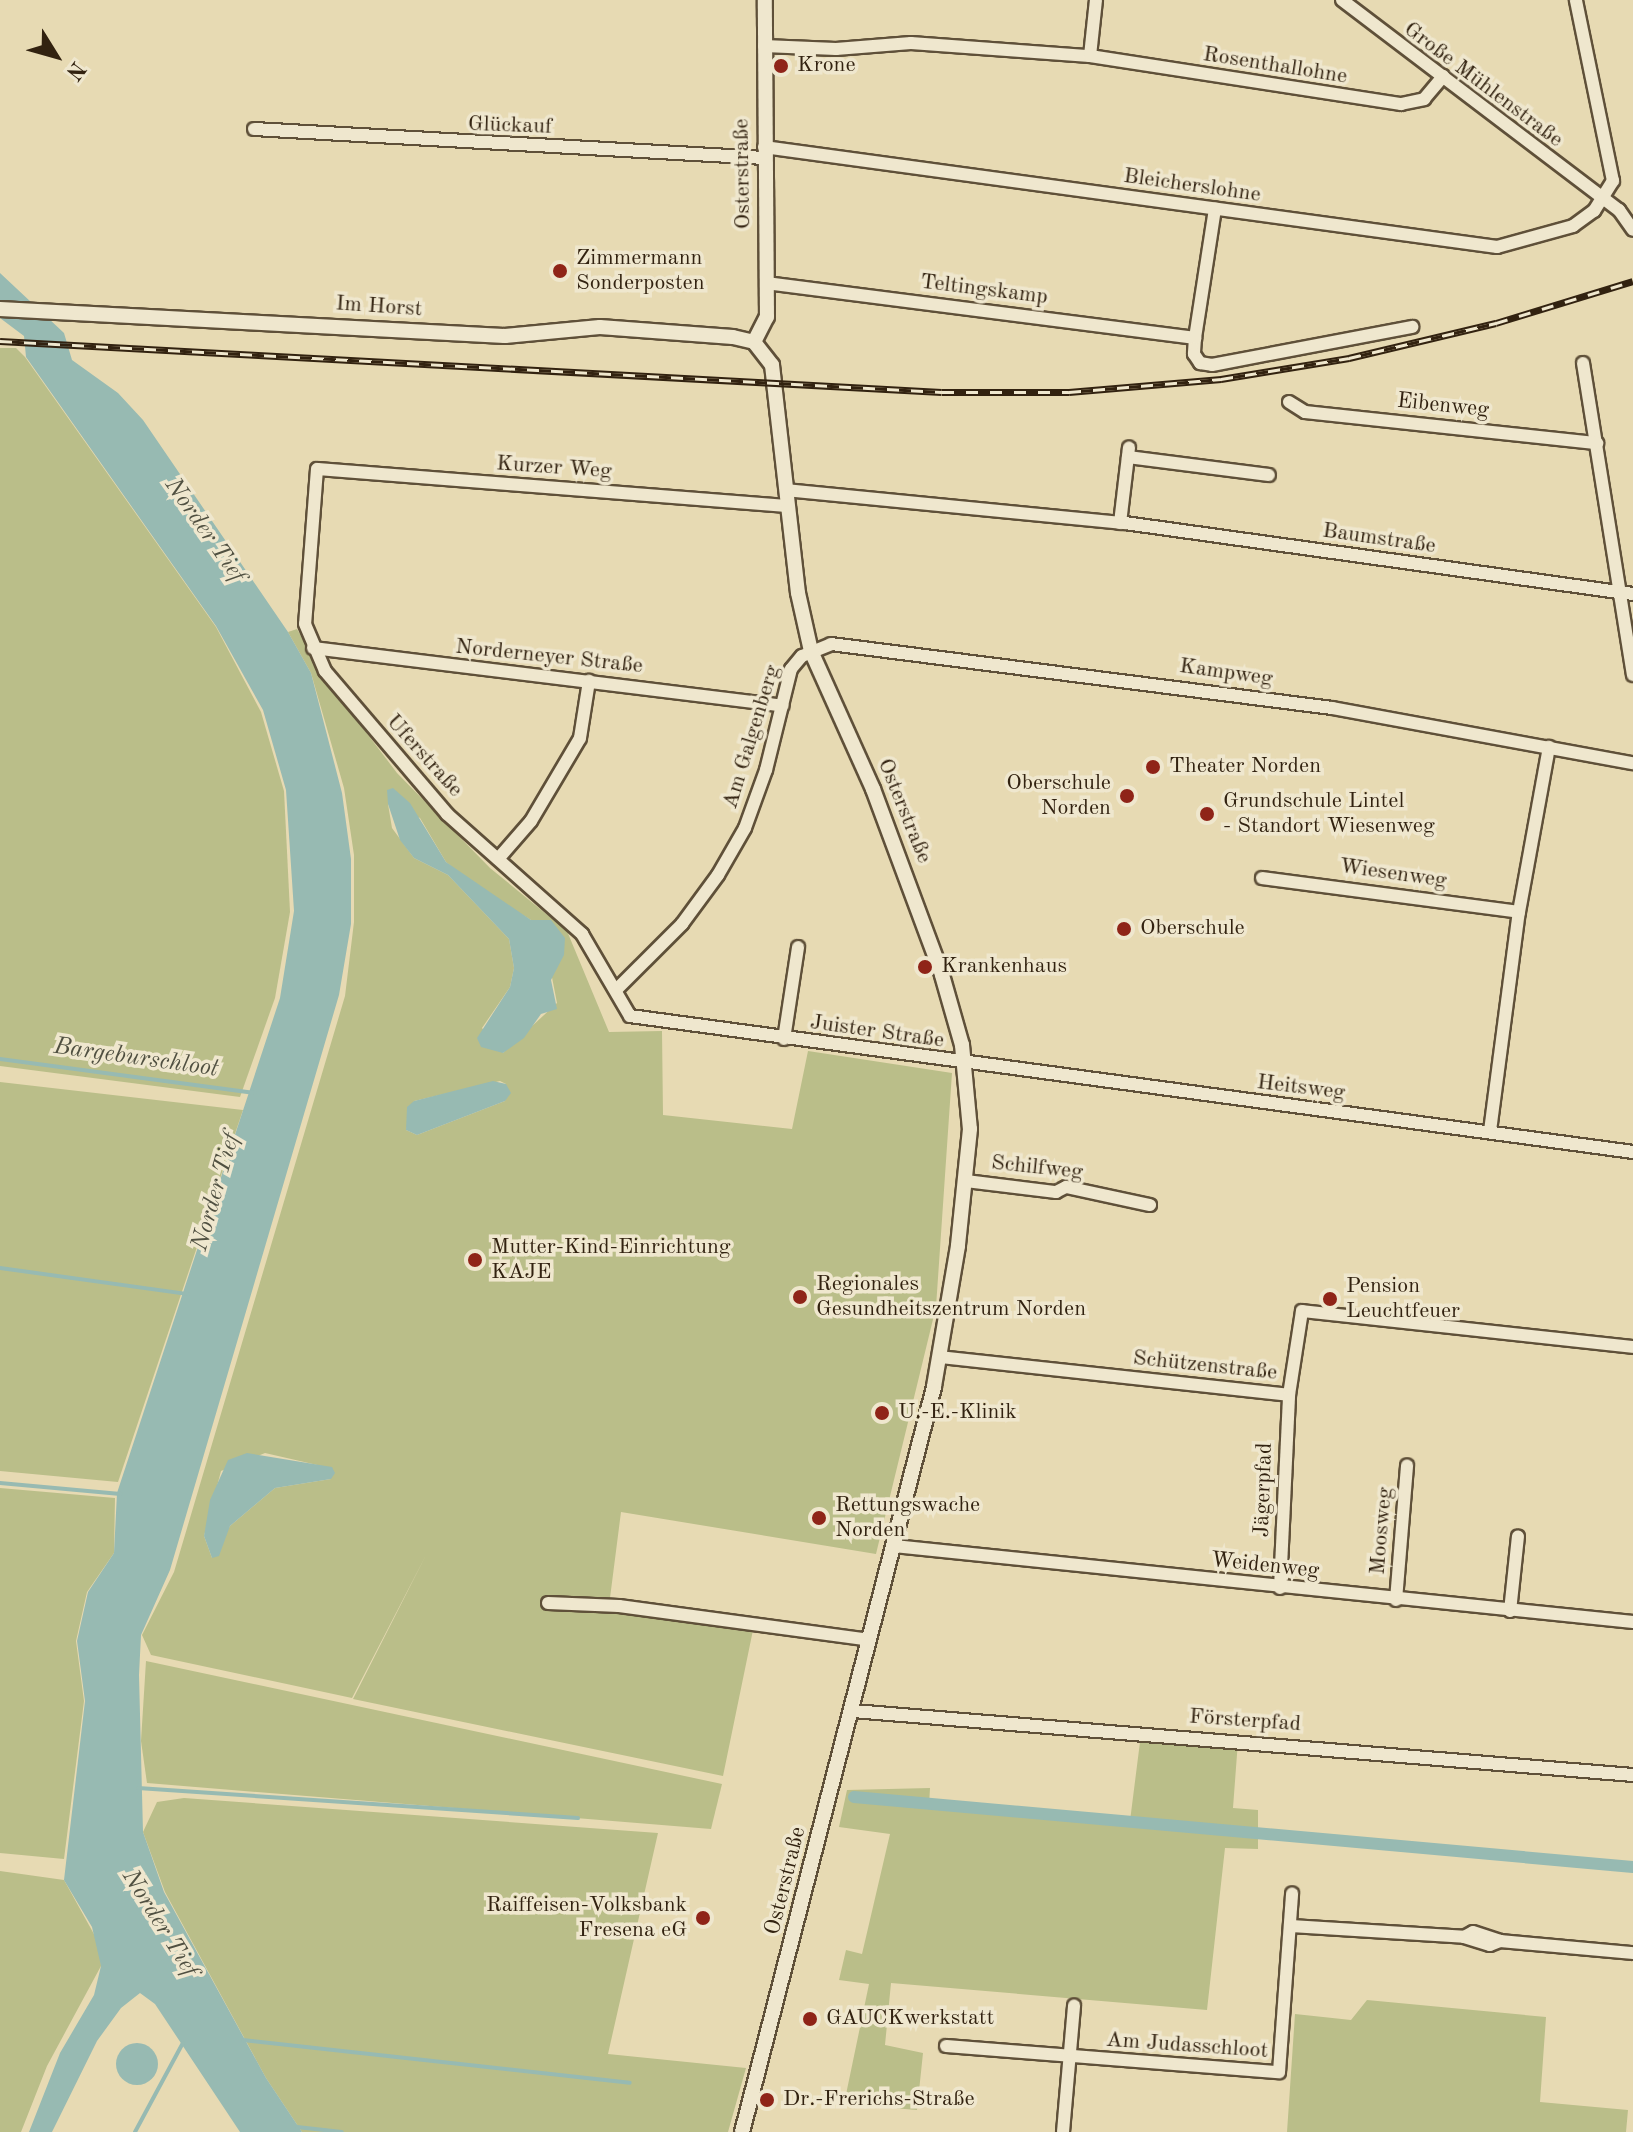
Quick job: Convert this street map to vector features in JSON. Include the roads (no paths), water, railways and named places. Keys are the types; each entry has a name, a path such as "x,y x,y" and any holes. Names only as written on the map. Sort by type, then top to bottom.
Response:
{"street":[{"name":"Osterstraße","path":"742,2132 853,1711 940,1357 966,1181 970,1129 965,1065 942,975 891,832 811,651 787,506 772,365 754,342 767,317 765,0"},
{"path":"1090,56 1096,0"},
{"name":"Große Mühlenstraße","path":"1342,0 1602,199 1633,230"},
{"path":"1576,0 1613,168 1602,199"},
{"name":"Rosenthallohne","path":"764,46 836,49 911,43 1090,56 1401,104 1424,99 1443,76"},
{"name":"Glückauf","path":"254,129 764,152"},
{"name":"Bleicherslohne","path":"764,152 1497,247 1573,226 1602,199"},
{"path":"1215,209 1195,338 1194,354 1200,363 1212,365 1412,327"},
{"name":"Teltingskamp","path":"766,283 1195,338"},
{"name":"Im Horst","path":"0,309 505,336 600,327 754,342"},
{"path":"1583,363 1633,675"},
{"name":"Eibenweg","path":"1289,402 1305,412 1597,443"},
{"path":"1120,523 1128,452 1269,475"},
{"name":"Kurzer Weg","path":"317,469 787,506"},
{"name":"Uferstraße","path":"317,469 305,624 313,648 387,748 498,859 582,934 618,988 630,1016"},
{"name":"Baumstraße","path":"786,490 1120,523 1633,594"},
{"name":"Kampweg","path":"811,651 831,644 1109,676 1633,763"},
{"name":"Norderneyer Straße","path":"313,648 782,706"},
{"name":"Am Galgenberg","path":"618,988 682,924 745,828 791,669 811,651"},
{"path":"498,859 531,821 580,738 589,681"},
{"path":"1490,1131 1519,912 1549,747"},
{"name":"Wiesenweg","path":"1262,878 1519,912"},
{"name":"Juister Straße","path":"784,1039 798,947"},
{"name":"Juister Straße","path":"630,1016 965,1065"},
{"name":"Heitsweg","path":"965,1065 1633,1152"},
{"name":"Schilfweg","path":"966,1181 1056,1192 1066,1187 1150,1205"},
{"name":"Schützenstraße","path":"940,1357 1289,1395 1302,1311 1633,1347"},
{"name":"Jägerpfad","path":"1280,1588 1289,1395"},
{"name":"Moosweg","path":"1396,1600 1407,1465"},
{"path":"1510,1611 1518,1536"},
{"name":"Weidenweg","path":"894,1546 1633,1622"},
{"path":"548,1603 619,1606 870,1640"},
{"name":"Försterpfad","path":"853,1711 1633,1775"},
{"name":"Am Judasschloot","path":"946,2046 1279,2072 1292,1893"},
{"path":"1291,1926 1464,1937 1490,1945 1500,1941 1633,1953"},
{"path":"1063,2132 1074,2005"}],"water":[{"name":"Norder Tief","path":"0,273 64,333 72,360 118,393 143,420 288,632 311,673 342,793 351,859 351,924 339,995 170,1570 141,1635 139,1675 143,1832 164,1892 266,2078 302,2132 240,2132 155,2004 140,1993 121,2008 97,2041 52,2132 29,2132 60,2053 94,1995 101,1966 92,1927 64,1880 85,1701 77,1641 88,1592 114,1553 117,1493 280,998 294,911 286,790 263,710 216,626 26,357 24,336 0,318"},
{"path":"393,788 410,803 446,862 531,920 551,920 565,938 564,955 551,980 557,1009 541,1014 524,1038 503,1053 481,1047 477,1038 510,987 514,968 509,939 448,875 414,858 400,840 388,804 387,790"},
{"path":"493,1081 506,1084 511,1093 505,1101 417,1135 406,1130 407,1107 414,1101"},
{"path":"247,1453 332,1467 335,1473 331,1479 275,1488 230,1526 219,1556 212,1558 204,1536 210,1500 228,1460"},
{"path":"137,2043 152,2049 158,2064 152,2079 137,2085 122,2079 116,2064 122,2049"}],"waterway":[{"name":"Bargeburschloot","path":"0,1059 255,1093"},
{"path":"0,1268 188,1294"},
{"path":"0,1483 121,1494"},
{"path":"138,1788 578,1818"},
{"path":"854,1797 1633,1867"},
{"path":"243,2040 630,2083"},
{"path":"135,2132 183,2043"},
{"path":"297,2127 342,2132"}],"railway":[{"path":"0,341 942,392 1069,392 1221,379 1349,358 1496,323 1633,281"}],"place":[{"name":"Krone","path":"781,66"},
{"name":"Zimmermann Sonderposten","path":"560,271"},
{"name":"Theater Norden","path":"1153,767"},
{"name":"Oberschule Norden","path":"1127,796"},
{"name":"Grundschule Lintel - Standort Wiesenweg","path":"1207,814"},
{"name":"Oberschule","path":"1124,929"},
{"name":"Krankenhaus","path":"925,967"},
{"name":"Mutter-Kind-Einrichtung KAJE","path":"475,1260"},
{"name":"Regionales Gesundheitszentrum Norden","path":"800,1297"},
{"name":"Pension Leuchtfeuer","path":"1330,1299"},
{"name":"U.-E.-Klinik","path":"882,1413"},
{"name":"Rettungswache Norden","path":"819,1518"},
{"name":"Raiffeisen-Volksbank Fresena eG","path":"703,1918"},
{"name":"GAUCKwerkstatt","path":"810,2019"},
{"name":"Dr.-Frerichs-Straße","path":"767,2100"}]}
